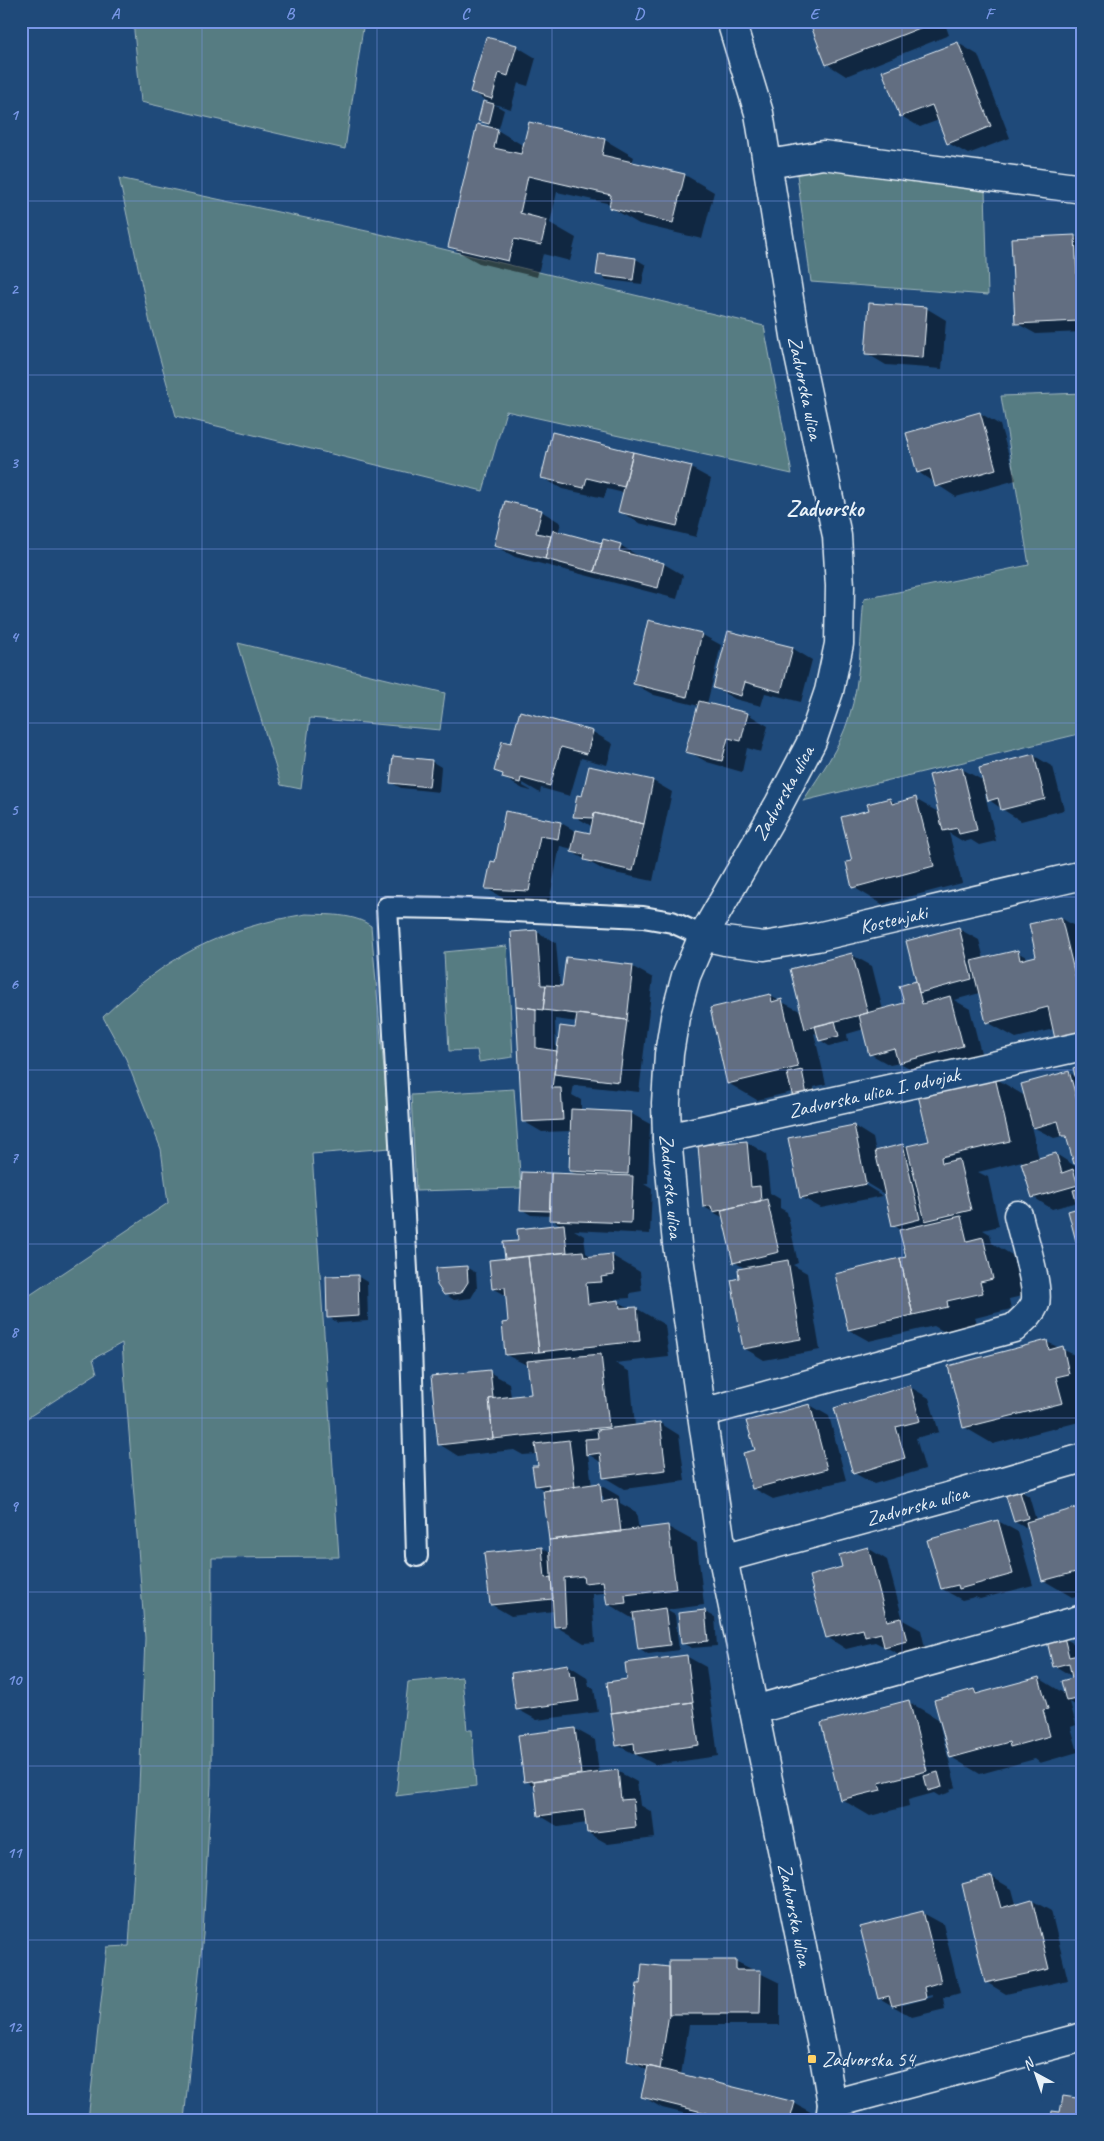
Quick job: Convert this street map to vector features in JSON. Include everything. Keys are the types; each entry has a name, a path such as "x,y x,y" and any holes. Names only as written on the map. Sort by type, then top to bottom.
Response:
{"street":[{"name":"Zadvorska ulica","path":"731,21 759,113 798,352 837,536 840,586 839,644 829,691 812,741 779,804 703,936 686,976 675,1017 666,1103 667,1138 677,1244 723,1558 831,2112"},
{"path":"768,164 823,155 1083,189"},
{"name":"Kostenjaki","path":"703,936 764,946 817,937 1083,875"},
{"name":"Zadvorska ulica I. odvojak","path":"667,1138 1083,1046"},
{"path":"702,1413 1014,1328 1027,1316 1035,1304 1035,1286 1018,1215"},
{"name":"Zadvorska ulica","path":"723,1558 1083,1458"},
{"path":"754,1710 1083,1619"},
{"path":"831,2112 1083,2037"}],"lane":[{"path":"417,1556 411,1343 386,907 643,917 672,922 703,936"}],"green space":[{"path":"133,21 364,21 345,149 141,102"},
{"path":"810,162 985,190 988,295 811,282 796,167"},
{"path":"119,178 376,233 764,326 792,474 506,411 483,491 176,416 150,323"},
{"path":"1083,393 1083,733 803,801 835,750 849,717 858,674 864,599 1029,565 1001,396"},
{"path":"238,643 445,693 440,730 310,718 301,789 281,785"},
{"path":"306,914 348,917 371,926 391,1148 312,1154 339,1557 212,1558 211,1784 203,1935 184,2120 88,2120 107,1947 129,1946 139,1787 145,1638 122,1343 93,1359 97,1373 21,1422 21,1301 168,1203 161,1149 126,1059 103,1017 149,978 196,948 247,928"},
{"path":"507,946 513,1057 479,1062 477,1050 449,1051 444,952"},
{"path":"514,1089 521,1188 416,1191 411,1095"},
{"path":"462,1677 467,1730 472,1730 476,1786 396,1796 408,1682"}],"building":[{"path":"809,21 929,21 930,24 826,65"},
{"path":"486,37 517,45 508,76 499,73 492,99 470,92"},
{"path":"958,42 991,126 947,144 932,105 900,117 882,71"},
{"path":"483,101 494,104 489,124 478,121"},
{"path":"529,122 605,139 602,155 685,174 673,223 609,208 611,195 528,176 520,213 547,220 541,245 514,239 508,261 448,247 477,124 498,129 494,148 521,154"},
{"path":"1075,235 1079,321 1015,324 1011,238"},
{"path":"599,253 636,258 633,280 596,275"},
{"path":"869,303 927,307 923,358 865,354"},
{"path":"980,412 996,469 935,487 930,469 917,473 906,433"},
{"path":"552,432 633,452 624,487 587,478 584,488 541,478"},
{"path":"633,452 692,466 677,526 618,512"},
{"path":"505,501 542,510 536,533 551,536 545,559 494,546"},
{"path":"553,530 602,543 594,572 545,559"},
{"path":"603,539 621,544 619,551 664,563 658,588 594,572"},
{"path":"648,620 702,633 687,697 633,684"},
{"path":"728,631 793,647 781,692 745,682 741,696 713,688"},
{"path":"699,701 748,713 741,741 728,738 722,761 685,752"},
{"path":"520,711 593,731 587,754 561,747 550,786 521,778 520,783 502,778 503,774 494,771 502,741 511,743"},
{"path":"1034,754 1045,799 1001,810 998,798 988,801 979,768"},
{"path":"393,756 432,760 429,787 390,783"},
{"path":"589,766 653,780 644,824 594,813 593,818 573,817 577,795 582,796"},
{"path":"962,767 977,830 959,834 957,828 943,831 929,775"},
{"path":"916,797 934,866 852,888 846,862 852,861 841,817 869,810 867,804 890,798 892,804"},
{"path":"505,811 561,822 558,839 540,836 529,891 485,889 491,861 495,862"},
{"path":"594,813 644,824 633,871 584,860 585,855 571,852 576,830 590,833"},
{"path":"1061,917 1083,1008 1083,1032 1055,1039 1048,1007 986,1023 971,961 1018,950 1020,960 1036,956 1029,924"},
{"path":"959,927 972,979 919,993 906,941"},
{"path":"537,930 541,985 546,985 543,1010 516,1006 511,932"},
{"path":"852,953 868,1013 805,1029 790,969"},
{"path":"566,957 633,965 627,1020 543,1010 546,985 562,986"},
{"path":"916,981 922,1004 950,996 963,1046 898,1063 894,1048 869,1055 859,1015 904,1003 899,986"},
{"path":"770,994 772,1002 782,999 798,1067 727,1084 710,1008"},
{"path":"516,1006 536,1009 536,1048 557,1051 552,1088 561,1088 563,1120 522,1122"},
{"path":"577,1014 627,1020 619,1082 554,1074 560,1026 575,1028"},
{"path":"835,1021 839,1036 819,1041 815,1026"},
{"path":"1083,1065 1083,1107 1073,1068"},
{"path":"802,1070 807,1095 793,1098 787,1073"},
{"path":"1069,1071 1083,1122 1083,1162 1074,1164 1066,1136 1062,1136 1058,1121 1033,1128 1021,1084"},
{"path":"995,1077 1010,1141 941,1157 942,1163 959,1159 971,1210 925,1221 907,1146 929,1141 918,1095"},
{"path":"571,1109 631,1112 628,1174 569,1171"},
{"path":"854,1125 866,1184 800,1198 788,1138"},
{"path":"747,1141 751,1187 760,1186 761,1201 713,1212 711,1206 703,1207 698,1145"},
{"path":"903,1144 920,1219 892,1226 875,1151"},
{"path":"1056,1153 1062,1173 1073,1169 1078,1185 1032,1198 1021,1163"},
{"path":"522,1172 551,1173 550,1211 520,1210"},
{"path":"551,1173 633,1176 631,1223 549,1220"},
{"path":"1083,1188 1083,1268 1068,1211 1078,1208 1073,1190"},
{"path":"767,1199 779,1252 733,1263 721,1210"},
{"path":"961,1216 967,1241 983,1237 993,1279 980,1282 983,1293 947,1301 948,1307 913,1315 900,1258 906,1257 899,1230"},
{"path":"564,1224 567,1252 505,1259 503,1242 518,1241 517,1229"},
{"path":"583,1251 584,1257 612,1254 614,1275 601,1277 602,1282 586,1283 588,1304 619,1300 620,1308 637,1307 640,1341 539,1352 528,1256"},
{"path":"528,1256 539,1352 505,1355 502,1323 508,1322 505,1287 492,1289 489,1260"},
{"path":"900,1258 913,1315 848,1330 835,1274"},
{"path":"788,1260 801,1339 743,1349 731,1280 739,1278 738,1269"},
{"path":"467,1266 468,1282 461,1293 444,1295 437,1285 436,1268"},
{"path":"358,1275 359,1316 327,1318 326,1276"},
{"path":"1047,1340 1049,1350 1063,1346 1069,1374 1056,1377 1063,1403 963,1428 948,1366"},
{"path":"601,1354 609,1427 493,1439 489,1399 531,1394 527,1361"},
{"path":"490,1370 493,1398 489,1399 493,1439 438,1445 431,1376"},
{"path":"910,1385 920,1421 896,1427 905,1458 853,1474 834,1408"},
{"path":"810,1404 827,1469 752,1489 743,1453 755,1450 746,1421"},
{"path":"660,1422 666,1470 603,1478 600,1453 586,1455 585,1439 598,1438 597,1430"},
{"path":"569,1440 575,1487 549,1490 549,1484 535,1486 532,1466 538,1466 535,1444"},
{"path":"600,1483 602,1502 617,1499 621,1532 549,1540 543,1491"},
{"path":"1019,1489 1028,1518 1014,1522 1005,1493"},
{"path":"1083,1506 1083,1570 1042,1581 1026,1522"},
{"path":"998,1520 1013,1574 959,1589 958,1585 941,1589 927,1540"},
{"path":"668,1525 676,1589 625,1595 626,1603 607,1605 603,1581 584,1583 583,1576 564,1578 566,1626 554,1627 549,1540"},
{"path":"542,1547 545,1578 551,1577 553,1599 490,1605 484,1553"},
{"path":"868,1547 887,1621 901,1618 907,1641 884,1647 881,1633 865,1637 863,1629 826,1638 809,1576 842,1567 839,1555"},
{"path":"665,1608 670,1645 638,1649 633,1613"},
{"path":"705,1610 708,1641 681,1644 678,1613"},
{"path":"1064,1637 1069,1657 1083,1654 1083,1718 1078,1699 1066,1701 1061,1681 1072,1678 1069,1663 1053,1667 1047,1641"},
{"path":"687,1655 693,1702 611,1713 607,1682 627,1679 625,1663"},
{"path":"568,1664 570,1676 575,1676 579,1701 516,1710 511,1673"},
{"path":"1039,1677 1048,1709 1043,1710 1050,1736 1010,1747 1009,1742 950,1758 934,1700 974,1689 976,1694"},
{"path":"909,1700 927,1771 879,1783 881,1790 840,1800 821,1723"},
{"path":"693,1702 699,1745 635,1754 634,1743 616,1746 611,1713"},
{"path":"575,1728 581,1774 524,1782 518,1735"},
{"path":"618,1770 621,1800 633,1799 636,1827 587,1833 584,1810 538,1816 534,1781"},
{"path":"938,1772 942,1787 928,1791 924,1776"},
{"path":"992,1876 1001,1908 1032,1899 1049,1969 985,1983 962,1884"},
{"path":"923,1911 941,1982 924,1987 926,1998 892,2006 889,1996 878,1999 860,1927"},
{"path":"669,1960 736,1960 736,1970 761,1970 760,2014 669,2014"},
{"path":"642,1964 669,1967 669,2014 660,2069 627,2061 637,1984 640,1984"},
{"path":"648,2066 795,2102 790,2120 735,2120 641,2097"},
{"path":"1063,2096 1083,2099 1083,2120 1051,2120 1052,2111 1060,2112"}],"place":[{"name":"Zadvorska 54","path":"812,2059"}],"district":[{"name":"Zadvorsko","path":"825,508"}]}
